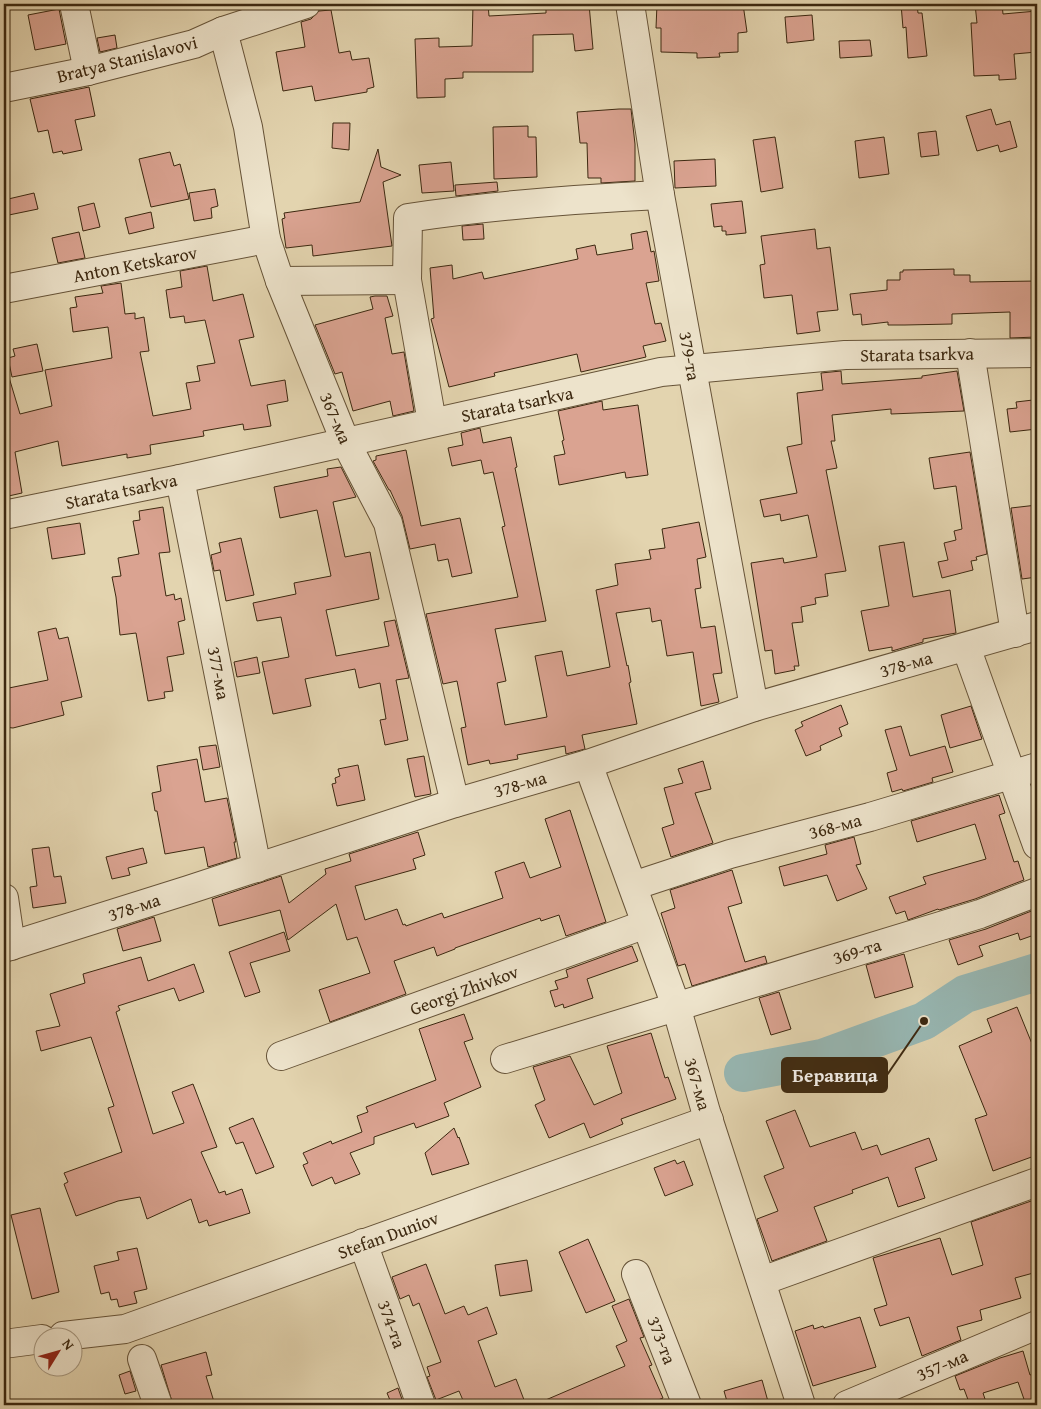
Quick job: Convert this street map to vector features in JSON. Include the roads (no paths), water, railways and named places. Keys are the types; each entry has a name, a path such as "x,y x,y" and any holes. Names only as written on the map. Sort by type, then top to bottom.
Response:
{"street":[{"path":"74,4 88,71"},
{"name":"Bratya Stanislavovi","path":"4,88 88,71 194,44 223,31 306,4"},
{"name":"379-та","path":"630,4 660,194 754,707"},
{"name":"367-ма","path":"223,31 248,127 266,239 280,281 345,441 388,523 455,803"},
{"path":"432,422 407,280 408,218 449,211 552,200 660,194"},
{"name":"Anton Ketskarov","path":"4,289 266,239"},
{"path":"280,281 407,280"},
{"path":"970,353 1026,630"},
{"name":"Starata tsarkva","path":"4,515 180,479 661,372 845,355 1037,353"},
{"name":"377-ма","path":"180,479 257,868"},
{"name":"378-ма","path":"8,947 455,803 588,764 754,707 1026,630"},
{"path":"966,647 1037,845"},
{"name":"367-ма","path":"588,764 676,1006 708,1116 801,1405"},
{"name":"368-ма","path":"633,886 730,854 870,817 1037,767"},
{"name":"369-та","path":"676,1006 980,914 1037,892"},
{"path":"4,898 8,947"},
{"name":"Georgi Zhivkov","path":"281,1056 646,924"},
{"path":"505,1058 676,1006"},
{"name":"Stefan Duniov","path":"82,1334 125,1329 363,1244 708,1116"},
{"path":"762,1281 1037,1182"},
{"name":"374-та","path":"363,1244 421,1405"},
{"name":"373-та","path":"636,1274 687,1405"},
{"name":"357-ма","path":"846,1405 1037,1325"},
{"path":"4,1344 32,1340"},
{"path":"142,1359 158,1405"}],"waterway":[{"path":"743,1073 822,1058 924,1021 965,994 1037,972"}],"place":[{"name":"Беравица","path":"924,1021"}]}
